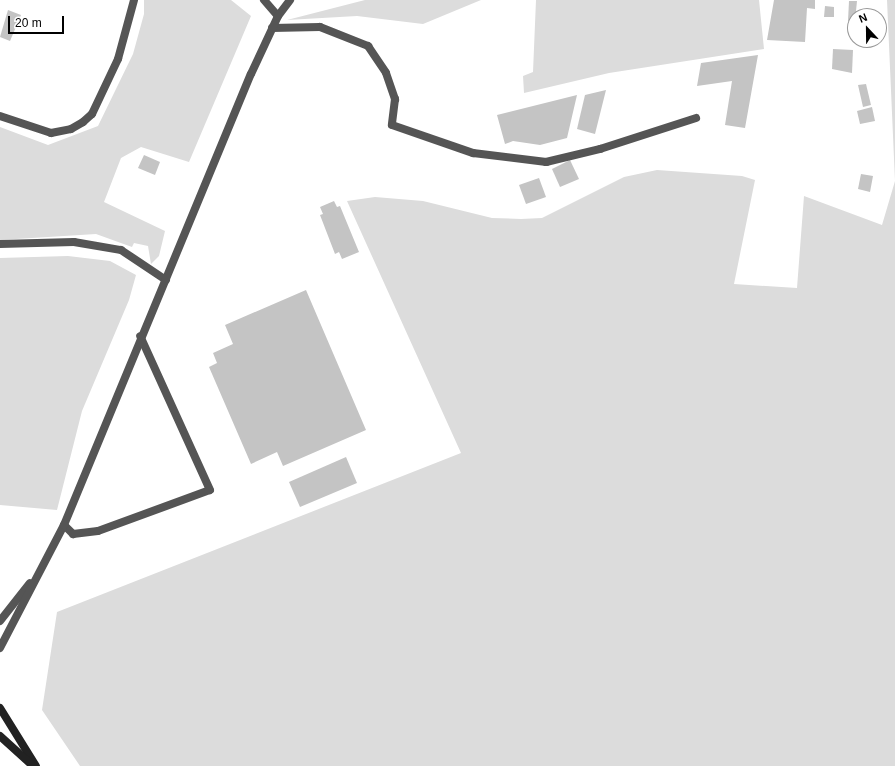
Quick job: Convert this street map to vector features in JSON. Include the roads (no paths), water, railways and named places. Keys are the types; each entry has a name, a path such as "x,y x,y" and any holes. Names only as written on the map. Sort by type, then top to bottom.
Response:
{"main road":[{"path":"0,708 32,753 36,766"},
{"path":"0,736 33,766"}],"street":[{"path":"0,116 51,133 71,129 83,122 92,114 118,59 134,0"},
{"path":"264,0 278,16"},
{"path":"0,648 64,525 140,336 166,280 272,28 278,16 290,0"},
{"path":"272,28 320,27 368,46 386,73 395,99 392,125 473,153 546,162 600,149 696,118"},
{"path":"0,244 74,242 121,250 166,280"},
{"path":"64,525 73,534 98,531 210,490 140,336"},
{"path":"0,622 44,563"}]}
